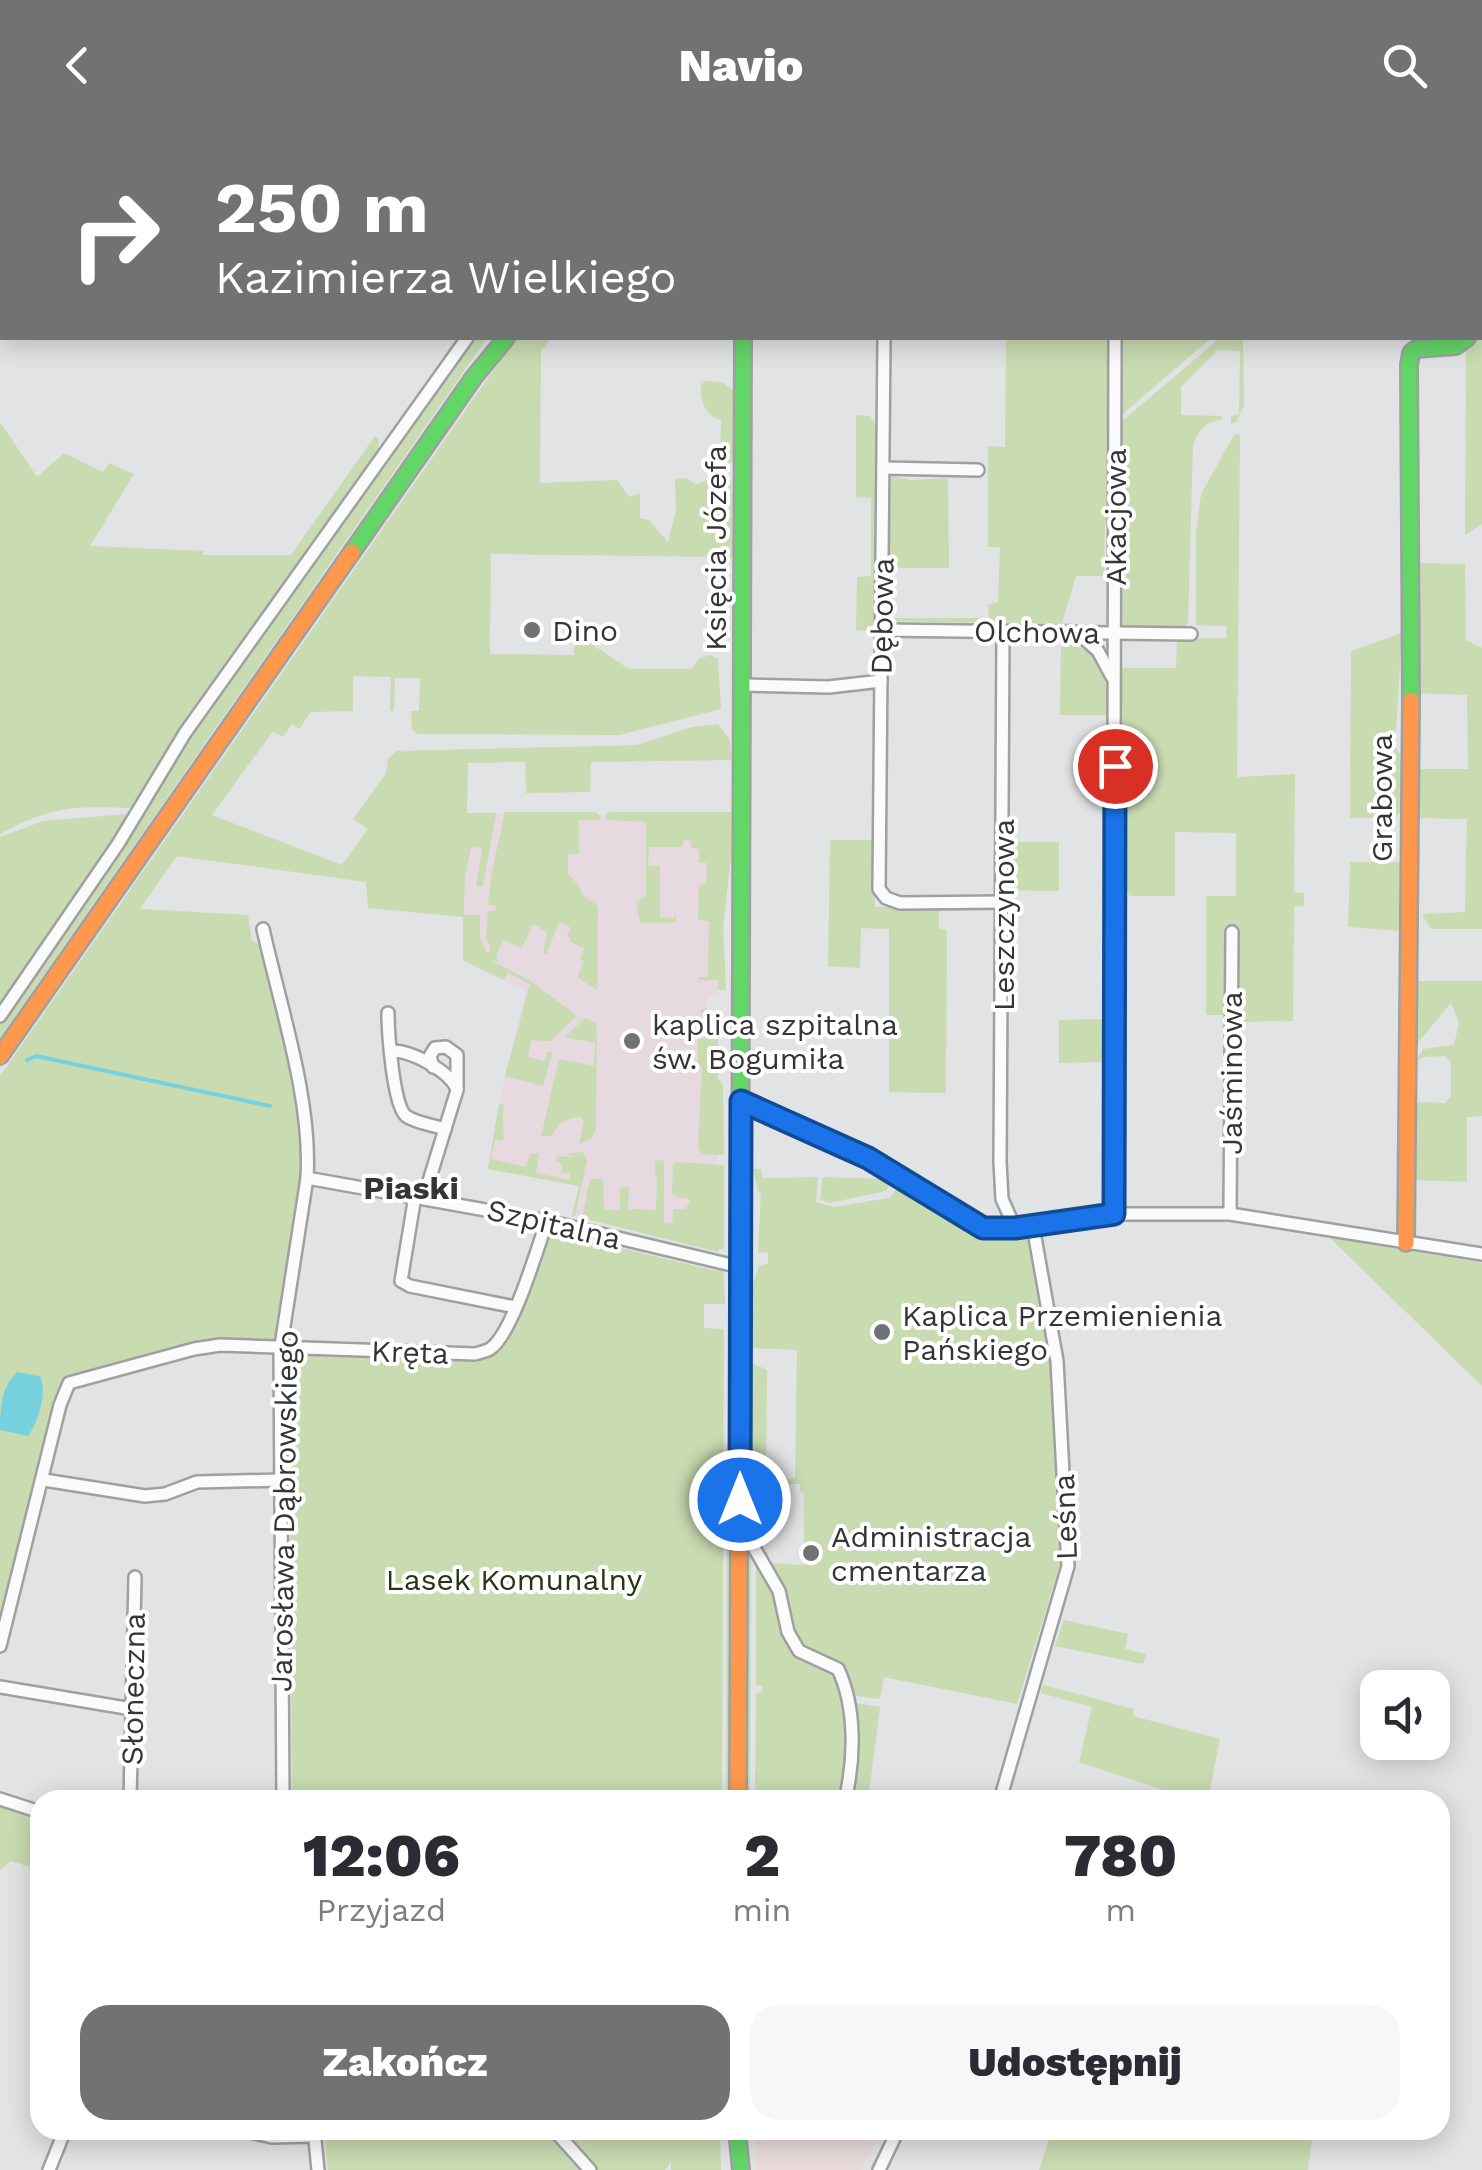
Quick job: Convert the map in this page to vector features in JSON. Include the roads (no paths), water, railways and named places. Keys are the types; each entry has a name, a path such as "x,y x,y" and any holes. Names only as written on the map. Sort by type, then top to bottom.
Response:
{"street":[{"path":"0,1016 118,844 185,732 466,340"},
{"path":"474,377 495,340"},
{"path":"0,1056 474,377 504,340"},
{"name":"Księcia Józefa","path":"738,1790 746,1545 739,1498 743,340"},
{"name":"Dębowa","path":"884,340 878,881 882,894 900,904 1002,902"},
{"name":"Akacjowa","path":"1114,1214 1115,340"},
{"name":"Grabowa","path":"1406,1243 1411,353 1416,349 1456,346 1465,340"},
{"path":"883,468 978,470"},
{"name":"Olchowa","path":"882,630 1191,634"},
{"name":"Leszczynowa","path":"994,1230 1002,1199 1003,631"},
{"name":"Akacjowa","path":"1078,633 1106,664 1115,696"},
{"path":"742,685 829,687 881,681"},
{"name":"Jarosława Dąbrowskiego","path":"263,929 305,1116 307,1178 281,1348 283,1790"},
{"name":"Jaśminowa","path":"1230,1214 1232,932"},
{"path":"388,1013 398,1100 404,1114 445,1129"},
{"path":"433,1067 430,1056 435,1048 453,1050 459,1061 457,1090"},
{"path":"391,1050 405,1051 433,1067 452,1079 457,1090"},
{"name":"Kręta","path":"457,1090 420,1197 401,1281 515,1307"},
{"path":"741,1101 868,1158 950,1204 972,1222 994,1230 1114,1214 1230,1214 1482,1254"},
{"name":"Szpitalna","path":"307,1178 546,1221 740,1267"},
{"name":"Leszczynowa","path":"1002,1199 1015,1228"},
{"name":"Kręta","path":"44,1480 63,1395 69,1384 194,1348 238,1344 474,1354 490,1349 515,1307 546,1221"},
{"name":"Leśna","path":"1003,1790 1068,1566 1056,1361 1032,1226"},
{"path":"0,1646 44,1480 157,1496 197,1482 282,1480"},
{"path":"746,1545 779,1591 788,1632 799,1651 838,1668 846,1686 852,1749 846,1790"},
{"name":"Słoneczna","path":"130,1790 135,1577"},
{"path":"0,1686 132,1709"},
{"path":"0,1799 30,1809"},
{"path":"49,2170 61,2140"},
{"path":"315,2140 318,2170"},
{"path":"563,2140 590,2170"},
{"path":"732,2170 736,2140"},
{"path":"738,2140 740,2170"},
{"path":"879,2170 893,2140"}],"water":[{"path":"17,1372 40,1376 42,1382 41,1406 28,1436 0,1430 5,1391"}],"waterway":[{"path":"27,1060 36,1056 270,1106"}],"place":[{"name":"Dino","path":"532,630"},
{"name":"kaplica szpitalna św. Bogumiła","path":"632,1041"},
{"name":"Kaplica Przemienienia Pańskiego","path":"882,1332"},
{"name":"Administracja cmentarza","path":"811,1553"}],"district":[{"name":"Piaski","path":"411,1188"}],"park label":[{"name":"Lasek Komunalny","path":"514,1579"}]}
